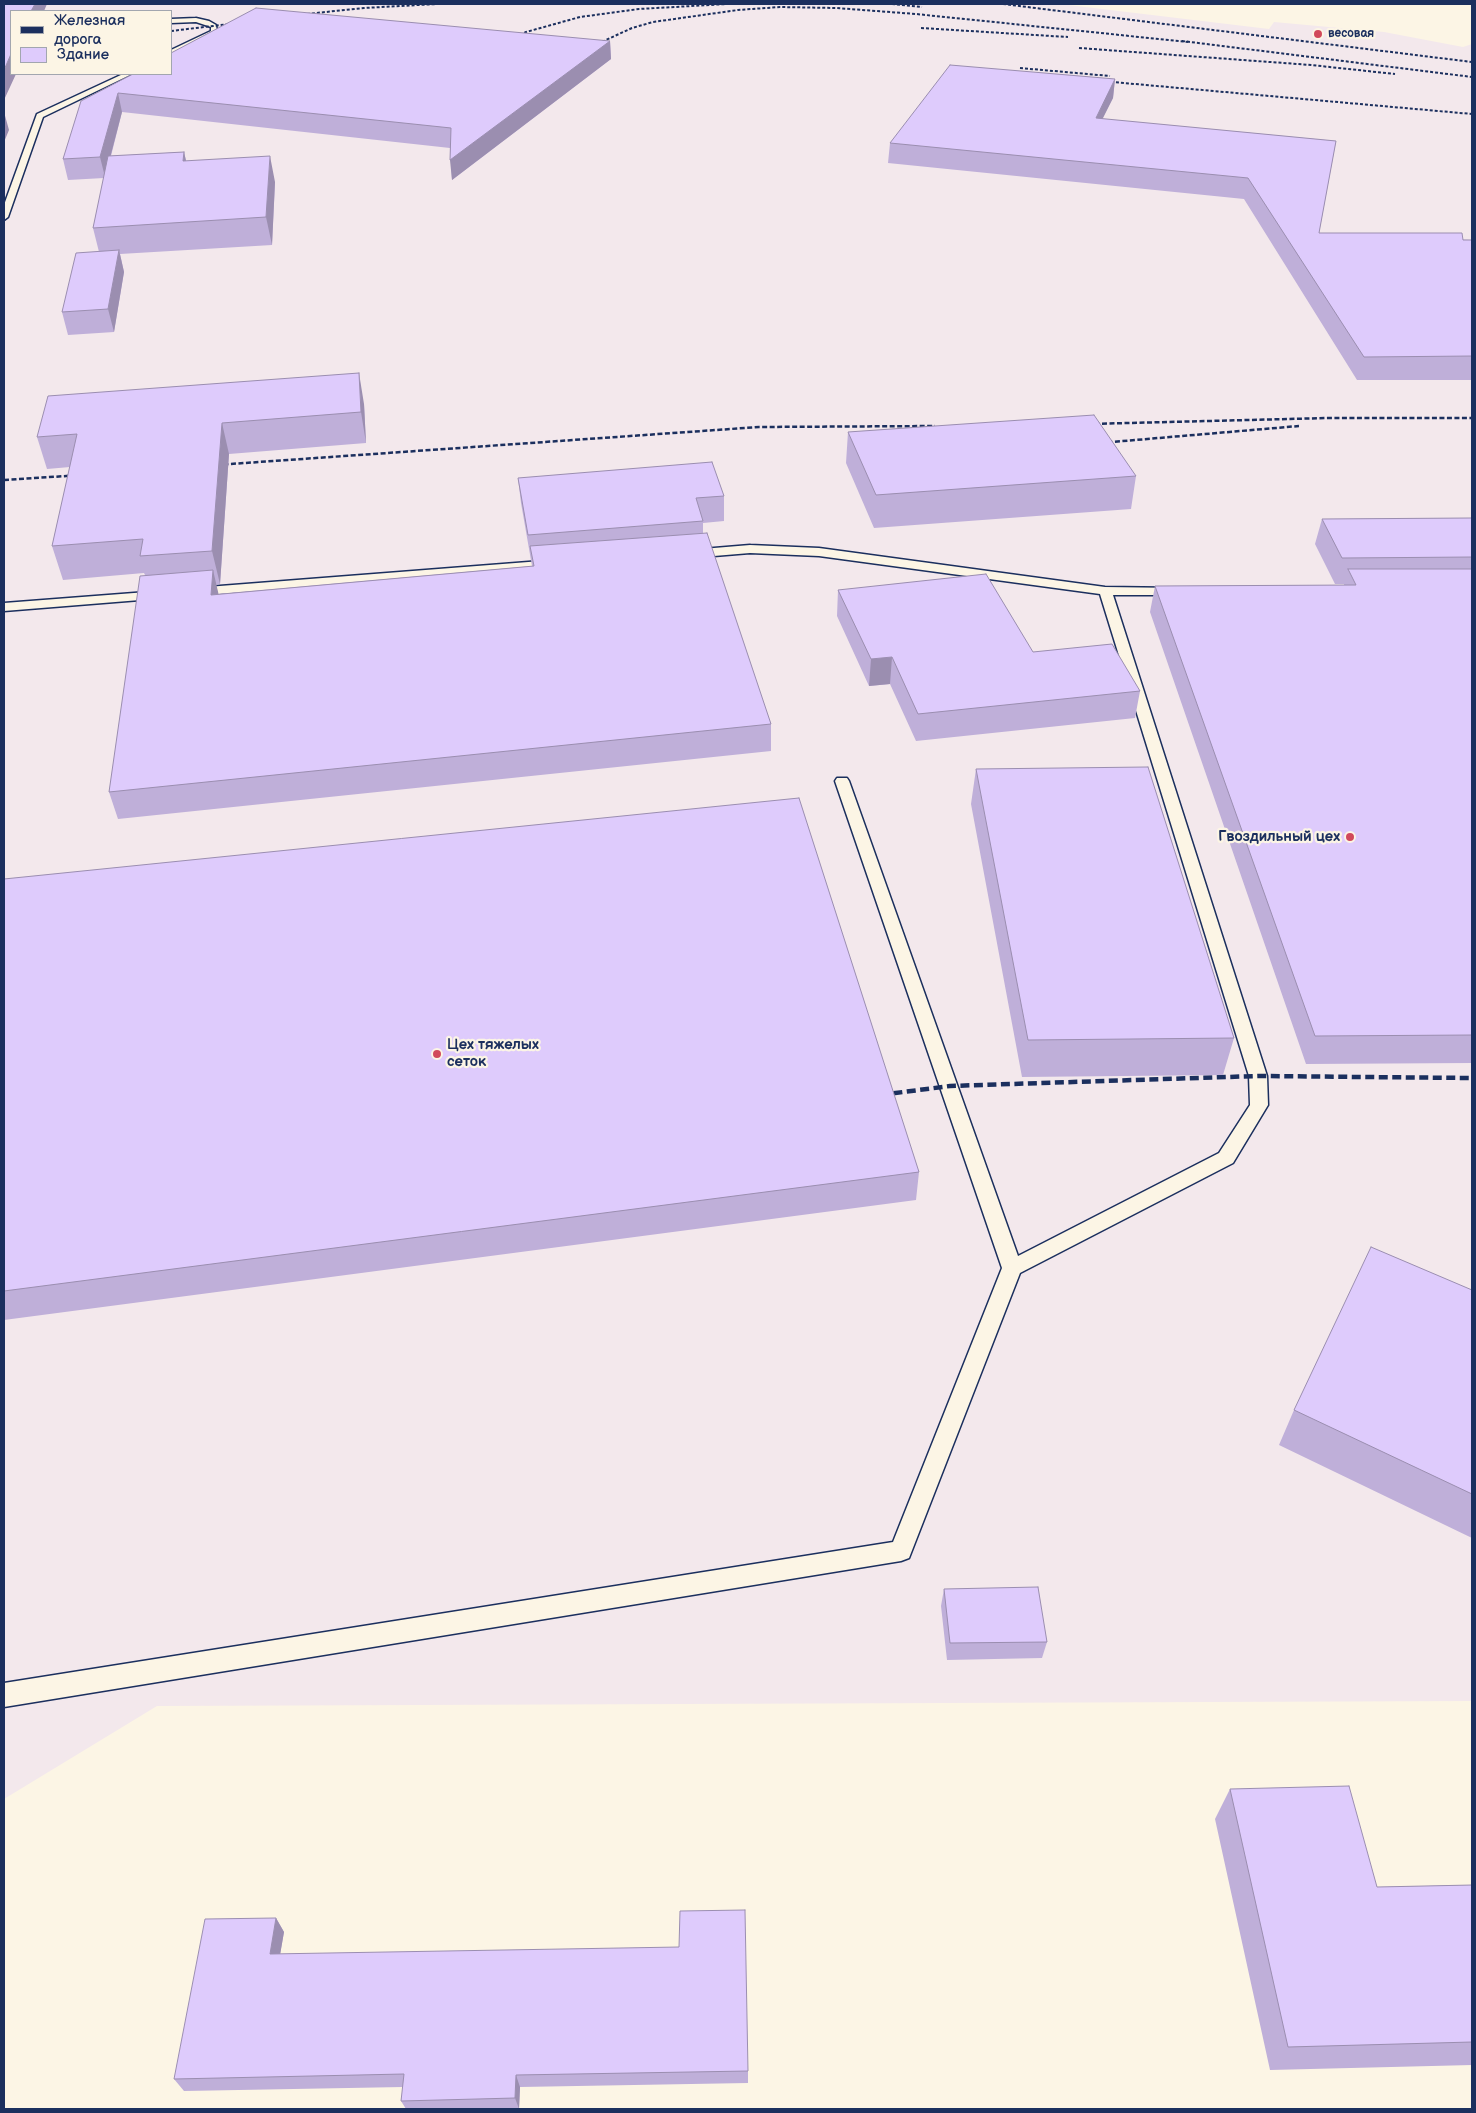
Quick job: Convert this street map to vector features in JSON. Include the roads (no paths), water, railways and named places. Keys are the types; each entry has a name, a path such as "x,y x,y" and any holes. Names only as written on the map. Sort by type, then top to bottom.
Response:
{"lane":[{"path":"172,21 196,20 208,22 214,26 214,32 172,52"},
{"path":"4,217 40,116 126,75"},
{"path":"680,554 750,549 819,552 1105,591 1184,590"},
{"path":"4,607 571,563"},
{"path":"1012,1268 1226,1158 1259,1105 1258,1076 1105,591"},
{"path":"4,1695 901,1551 1012,1268 842,781"}],"railway":[{"path":"297,15 364,8 437,4"},
{"path":"511,40 526,32 580,17 639,9 727,4"},
{"path":"892,4 922,7"},
{"path":"1003,4 1472,62"},
{"path":"593,46 632,28 653,22 738,10 780,7 836,8 916,14 1188,42"},
{"path":"172,31 238,23"},
{"path":"921,28 1068,37"},
{"path":"1182,41 1472,77"},
{"path":"1079,48 1311,65 1395,74"},
{"path":"1020,68 1110,76"},
{"path":"1101,81 1472,114"},
{"path":"1087,424 1329,418 1472,418"},
{"path":"216,465 759,427 935,426"},
{"path":"1100,443 1299,426"},
{"path":"4,480 82,475"},
{"path":"880,1095 950,1086 1258,1076 1472,1078"}],"place":[{"name":"весовая","path":"1318,34"},
{"name":"Гвоздильный цех","path":"1350,837"},
{"name":"Цех тяжелых сеток","path":"437,1054"}]}
